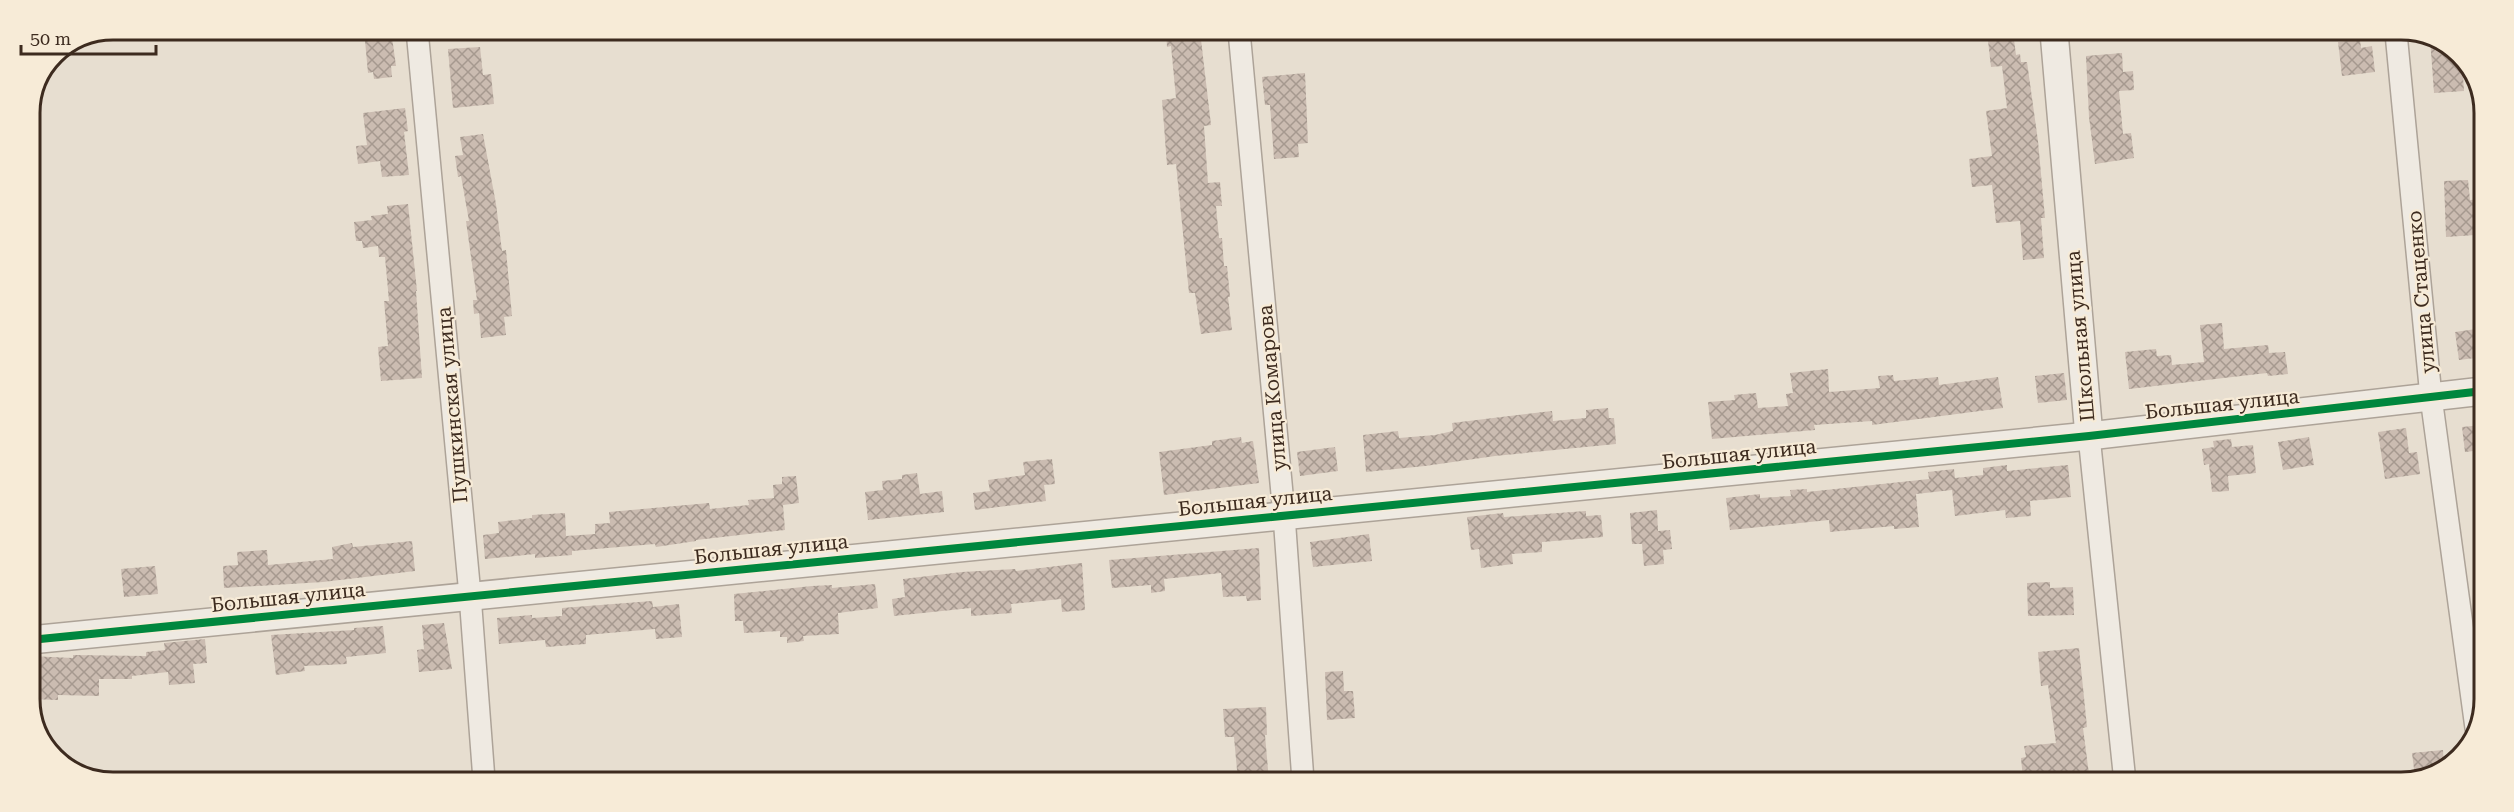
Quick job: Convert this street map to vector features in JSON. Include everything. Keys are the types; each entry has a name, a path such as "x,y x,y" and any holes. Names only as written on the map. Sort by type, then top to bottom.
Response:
{"street":[{"name":"Пушкинская улица","path":"418,41 470,595 483,772"},
{"name":"улица Комарова","path":"1240,41 1284,515 1302,772"},
{"name":"Школьная улица","path":"2055,41 2089,435 2124,772"},
{"name":"улица Стаценко","path":"2397,41 2431,397 2473,707"},
{"name":"Большая улица","path":"41,639 2089,435 2473,392"}],"building":[{"path":"365,41 393,41 396,66 391,66 392,77 374,79 373,72 368,73"},
{"path":"1167,41 1201,41 1211,125 1204,126 1208,183 1220,182 1222,206 1216,206 1224,266 1227,266 1232,330 1201,334 1195,293 1189,293 1176,164 1167,165 1162,100 1176,98 1171,46 1167,47"},
{"path":"1988,41 2014,41 2016,55 2020,54 2021,62 2027,62 2038,141 2045,218 2041,218 2044,258 2023,260 2020,221 1996,223 1992,185 1972,187 1969,159 1992,156 1986,111 2007,108 2002,66 1991,67"},
{"path":"2360,41 2361,48 2372,46 2375,72 2342,76 2338,42"},
{"path":"480,47 483,75 491,74 494,104 453,108 448,49"},
{"path":"2431,47 2445,56 2463,76 2464,91 2434,93"},
{"path":"2122,53 2123,72 2133,71 2134,90 2119,91 2123,134 2131,133 2134,158 2095,164 2089,117 2086,56"},
{"path":"1305,73 1308,143 1298,144 1299,157 1274,159 1270,105 1265,105 1262,77"},
{"path":"405,108 408,131 404,132 409,175 382,177 380,161 358,164 356,146 367,145 363,113"},
{"path":"483,134 502,251 506,250 512,316 504,317 506,335 481,338 479,313 474,314 473,300 477,300 466,221 469,221 455,156 463,155 460,137"},
{"path":"2468,180 2470,200 2473,200 2473,235 2446,237 2444,181"},
{"path":"408,204 417,291 422,378 381,381 378,347 388,346 384,301 389,301 385,257 379,257 378,246 363,248 362,241 356,241 354,222 372,220 371,216 388,214 387,206"},
{"path":"2222,323 2224,349 2268,345 2269,353 2285,352 2288,374 2268,376 2267,373 2129,389 2125,352 2156,349 2157,356 2171,355 2172,365 2204,362 2200,325"},
{"path":"2473,329 2473,358 2459,360 2455,332"},
{"path":"1828,369 1829,392 1880,388 1878,376 1893,375 1894,381 1938,377 1939,385 1998,377 2003,408 1872,425 1872,421 1814,425 1815,430 1712,439 1708,402 1735,400 1734,395 1756,393 1758,408 1788,406 1786,394 1793,393 1790,373"},
{"path":"2064,373 2067,400 2038,403 2035,376"},
{"path":"1608,408 1609,418 1614,418 1616,444 1366,472 1363,435 1398,431 1399,438 1435,435 1453,431 1452,423 1552,411 1553,421 1586,418 1586,410"},
{"path":"2474,426 2474,451 2465,452 2462,427"},
{"path":"2406,428 2409,453 2417,452 2420,474 2385,479 2378,432"},
{"path":"1241,437 1242,443 1253,441 1259,483 1164,495 1159,452 1212,445 1212,441"},
{"path":"2309,437 2314,465 2283,470 2278,442"},
{"path":"2231,439 2232,447 2253,445 2256,473 2228,476 2229,491 2212,492 2209,464 2204,465 2202,449 2214,447 2213,441"},
{"path":"1335,447 1338,471 1300,476 1297,452"},
{"path":"1052,459 1055,484 1044,485 1046,501 975,510 973,493 990,491 988,480 1025,475 1023,462"},
{"path":"2007,465 2007,471 2068,465 2071,497 2030,501 2031,516 2006,518 2005,510 1955,516 1952,490 1916,494 1919,527 1894,529 1894,526 1830,532 1829,520 1730,530 1726,498 1760,494 1760,498 1791,496 1790,490 1807,489 1807,492 1929,479 1928,472 1954,469 1955,478 1983,475 1983,468"},
{"path":"917,473 920,494 942,491 944,512 868,520 865,492 883,490 882,481 902,479 902,475"},
{"path":"796,476 799,503 783,505 785,530 656,547 655,544 572,551 572,555 535,558 535,554 485,559 483,535 499,533 498,522 532,518 532,515 565,513 566,536 595,534 595,524 610,523 609,512 709,503 710,509 749,505 748,500 774,498 773,485 782,484 782,477"},
{"path":"1657,510 1658,531 1670,530 1672,549 1663,550 1664,564 1644,566 1642,544 1632,544 1630,513"},
{"path":"1586,511 1586,516 1601,515 1603,537 1542,542 1542,552 1512,554 1513,564 1481,568 1479,549 1471,550 1467,517 1503,513 1504,517"},
{"path":"1369,534 1372,561 1313,567 1310,542"},
{"path":"412,541 415,571 323,582 224,588 223,566 238,565 237,552 267,550 268,565 333,559 332,547 352,543 353,547"},
{"path":"1259,548 1261,600 1247,601 1246,596 1223,597 1221,573 1164,579 1165,591 1151,593 1151,585 1112,588 1109,560"},
{"path":"1082,563 1085,610 1062,612 1061,599 1011,604 1012,613 971,616 971,608 894,616 892,599 905,597 903,579 962,572 1015,569 1016,571"},
{"path":"155,566 158,594 124,597 121,569"},
{"path":"2050,582 2050,588 2073,587 2074,615 2028,616 2027,583"},
{"path":"875,584 878,608 838,613 839,634 803,636 804,641 787,643 787,637 780,637 780,631 744,633 743,621 735,621 734,594 812,586 832,585 832,588"},
{"path":"652,601 653,607 679,604 682,637 656,639 655,629 586,635 586,644 546,647 545,640 499,644 497,618 532,615 532,618 562,616 562,608"},
{"path":"444,623 452,669 419,672 417,650 424,649 422,625"},
{"path":"383,626 386,653 346,657 347,664 304,666 305,671 276,675 271,635"},
{"path":"205,639 207,663 193,664 195,683 169,685 168,672 132,676 132,679 99,679 99,696 58,695 58,700 41,699 41,657 146,656 146,652 165,650 164,643"},
{"path":"2079,648 2087,727 2083,728 2089,772 2022,772 2021,758 2026,757 2024,746 2056,743 2048,685 2041,686 2038,652"},
{"path":"1343,671 1344,691 1353,691 1355,718 1327,720 1325,672"},
{"path":"1266,707 1267,735 1265,735 1268,772 1237,772 1234,737 1225,737 1223,709"},
{"path":"2443,750 2443,757 2433,764 2414,770 2412,753"}],"cycle path":[{"path":"41,639 2089,436 2473,392"}]}
